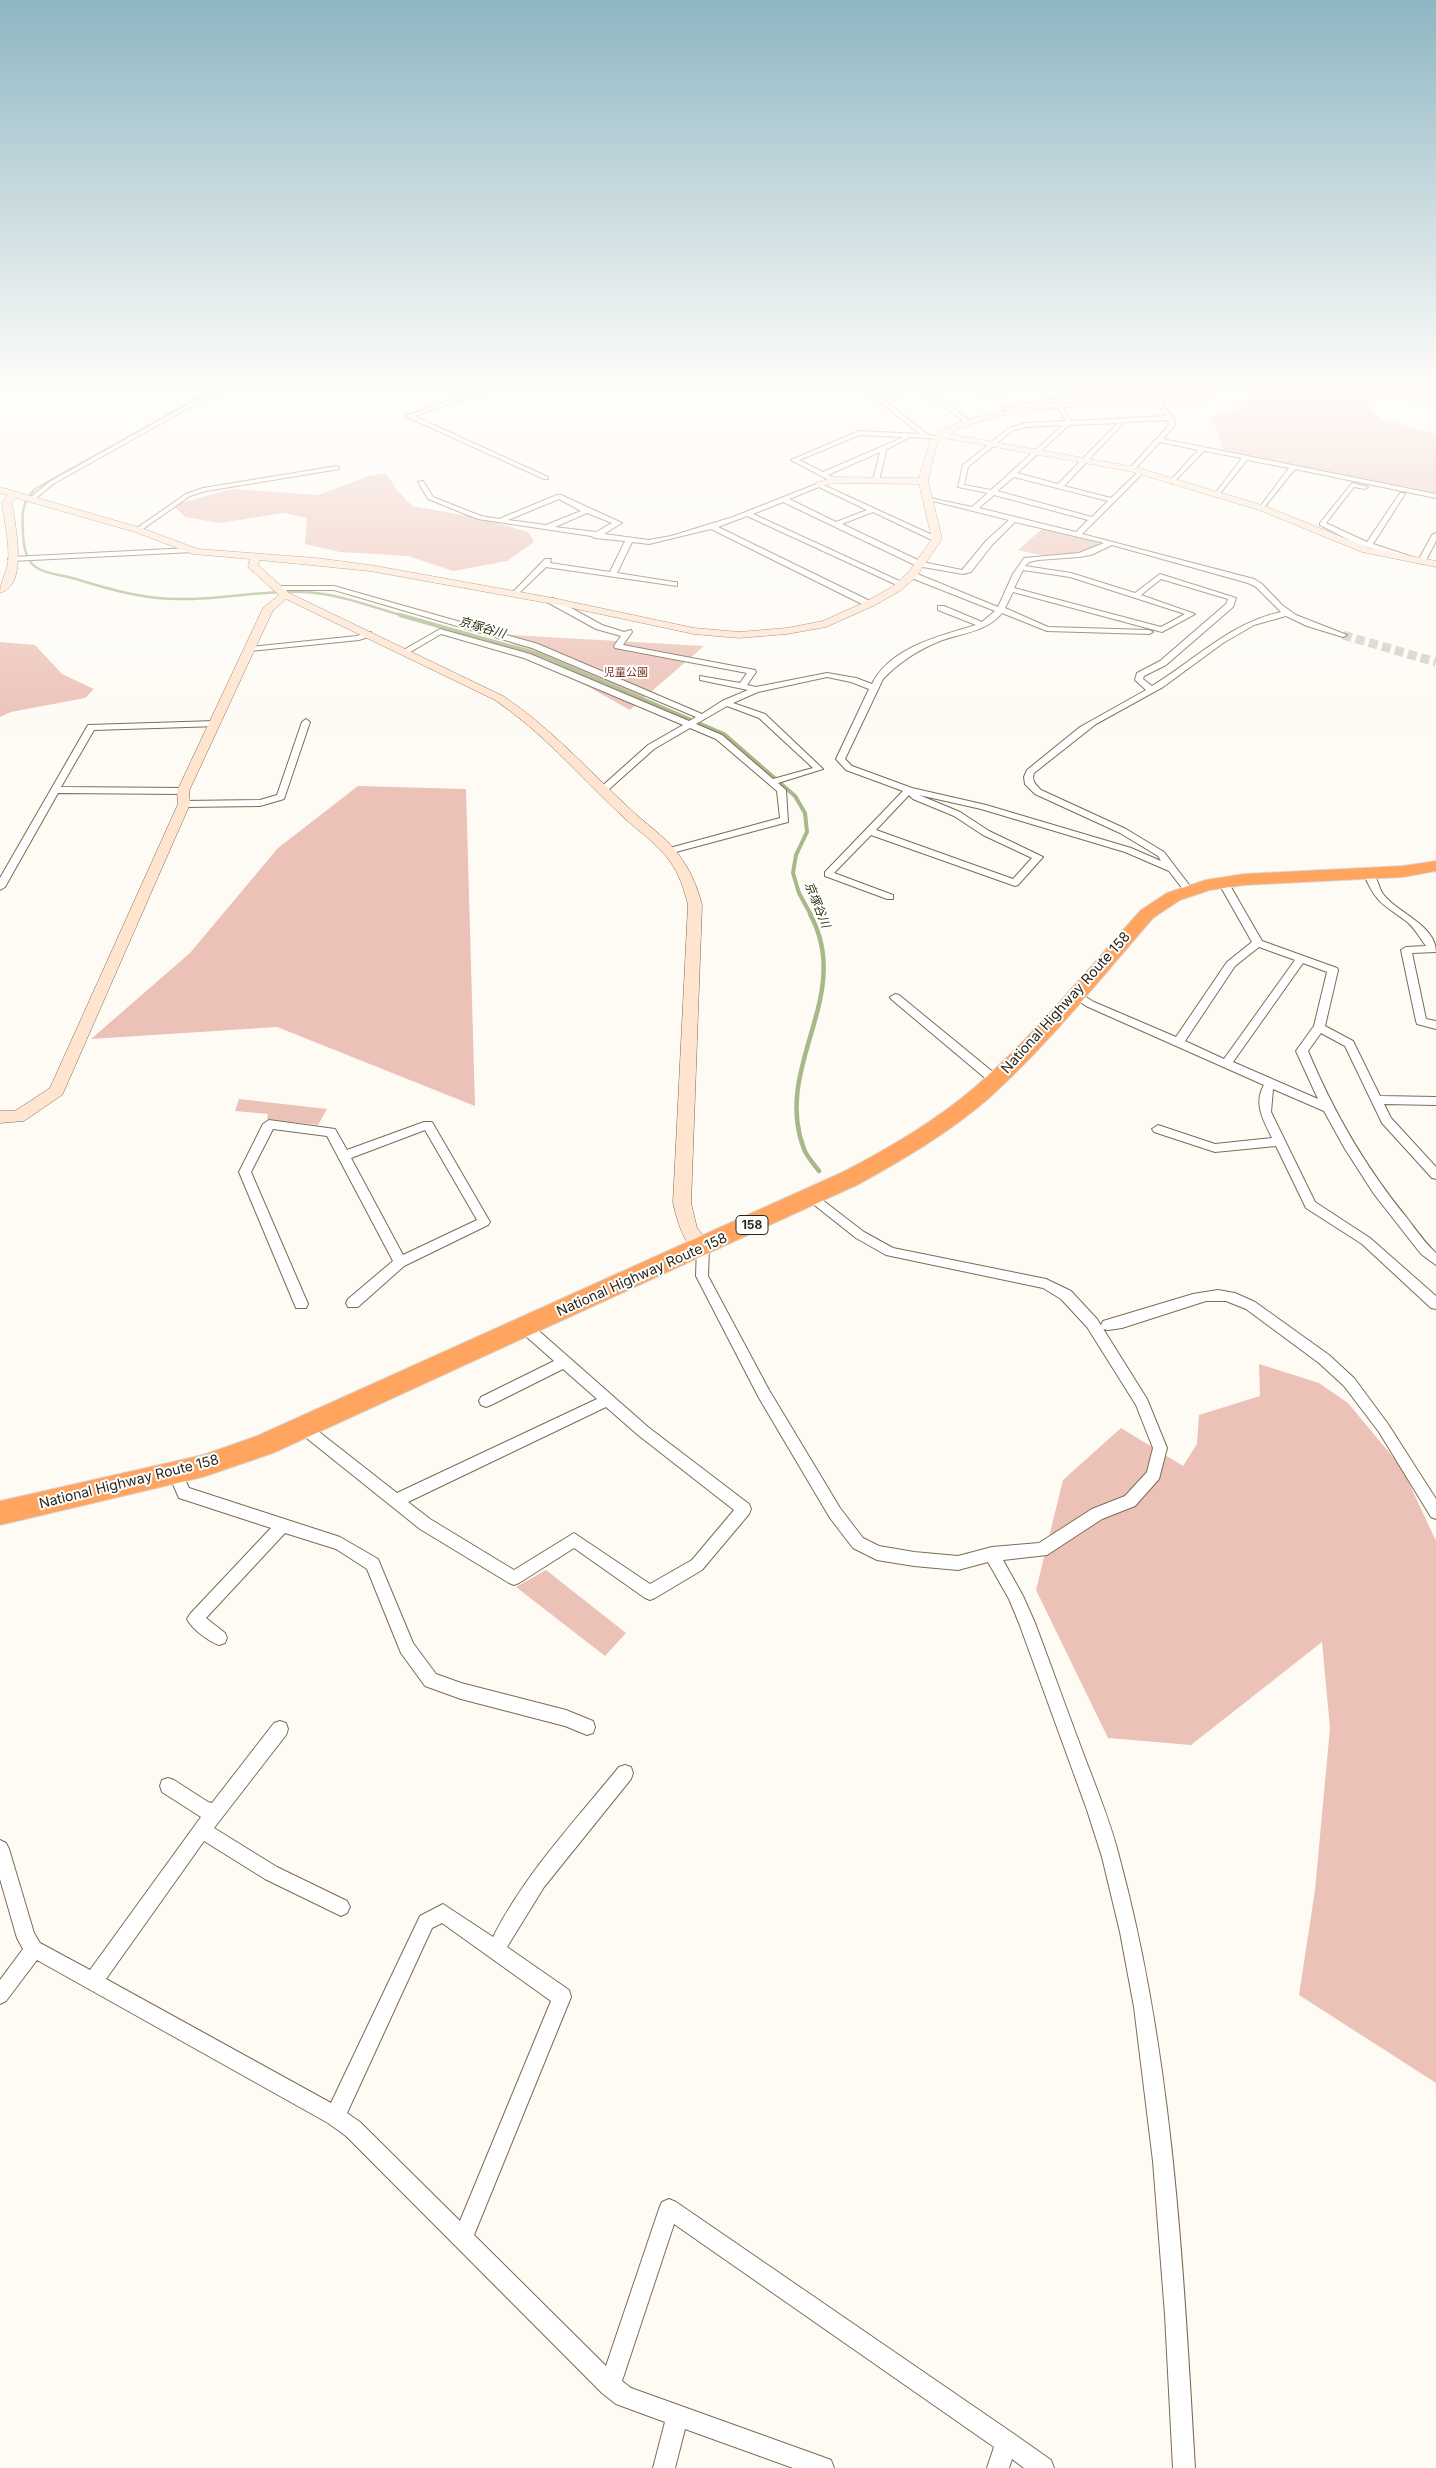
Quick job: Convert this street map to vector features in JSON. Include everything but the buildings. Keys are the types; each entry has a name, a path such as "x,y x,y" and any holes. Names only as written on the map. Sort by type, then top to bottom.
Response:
{"highway":[{"name":"National Highway Route 158","path":"0,1513 174,1474 264,1445 812,1197 910,1146 940,1126 996,1080 1019,1058 1147,914 1164,900 1188,890 1223,882 1370,875 1436,866"}],"street":[{"path":"0,590 12,574 7,502 12,500"},
{"path":"38,500 138,530 190,550"},
{"path":"138,530 181,500"},
{"path":"435,500 480,518 595,536 649,542 671,539 778,500"},
{"path":"499,521 549,500"},
{"path":"567,500 587,511 618,523 595,536"},
{"path":"787,500 920,564 963,572 968,570 988,543 1014,519"},
{"path":"852,500 936,539"},
{"path":"12,559 190,550 256,558 316,561 370,568 550,600 694,631 739,635 787,631 826,624 869,604 902,584 912,575 936,539 927,500"},
{"path":"937,500 1110,543 1256,583 1274,602 1288,613 1314,626 1343,635"},
{"path":"974,508 983,500"},
{"path":"1021,500 1093,520"},
{"path":"1077,535 1112,500"},
{"path":"1235,500 1262,508 1366,550 1436,564"},
{"path":"1262,508 1268,500"},
{"path":"1340,500 1322,524 1369,545 1421,562"},
{"path":"1369,545 1398,500"},
{"path":"836,524 873,510"},
{"path":"546,528 587,511"},
{"path":"746,513 902,584"},
{"path":"710,526 869,604"},
{"path":"1421,562 1436,535"},
{"path":"612,575 629,540"},
{"path":"1110,543 1090,552 1066,558 1026,560 1000,610 988,622 940,638 898,661 879,678 840,759 850,768 909,790 983,807 1128,850 1172,869"},
{"path":"256,558 253,566 283,594 516,708 604,789 626,813 660,841 691,884 695,905 682,1203 689,1230 703,1247 702,1276 764,1394 835,1513 858,1543 877,1553 958,1563 992,1554 1042,1550 1097,1514 1130,1501 1154,1475 1160,1448 1142,1403 1092,1323 1066,1295 1046,1284 890,1252 860,1235 812,1197"},
{"path":"516,594 547,563 674,584"},
{"path":"912,575 1047,629 1154,632 1162,630 1190,614 1070,575 1021,568"},
{"path":"1136,596 1160,576 1232,598 1230,605 1163,663 1140,675 1139,680 1151,690"},
{"path":"0,1117 18,1117 56,1091 215,724 268,608 283,594 334,588 535,646 696,721 719,737 780,790 785,820 669,851"},
{"path":"1011,589 1162,630"},
{"path":"550,600 599,627 626,634 618,646 752,672 742,686"},
{"path":"941,608 982,625"},
{"path":"1188,890 1164,857 1123,831 1038,792 1028,781 1030,772 1078,732 1151,690 1234,631 1258,620 1288,613"},
{"path":"404,652 440,631 527,656 696,721"},
{"path":"250,649 359,638 368,634"},
{"path":"604,789 651,747 725,703 756,690 826,675 853,680 874,688"},
{"path":"703,678 756,690"},
{"path":"725,703 762,716 819,769 771,782"},
{"path":"55,790 260,803 280,797 306,722"},
{"path":"0,887 91,726 215,724"},
{"path":"890,896 828,874 909,790"},
{"path":"869,831 1015,883 1038,857 986,833 957,814 916,797 909,790"},
{"path":"1370,875 1378,896 1394,910 1411,920 1435,949"},
{"path":"1223,882 1258,943 1333,970 1319,1027 1302,1051 1313,1079 1329,1109 1386,1200 1436,1260"},
{"path":"1179,1042 1231,964 1258,943"},
{"path":"1435,949 1406,950 1421,1021 1436,1025"},
{"path":"1226,1063 1301,959"},
{"path":"1076,995 1090,1004 1329,1109"},
{"path":"895,997 996,1080"},
{"path":"1319,1027 1349,1044 1386,1120 1434,1171"},
{"path":"1271,1083 1267,1090 1265,1112 1310,1205 1366,1242 1436,1304"},
{"path":"1376,1100 1436,1102"},
{"path":"301,1304 245,1172 269,1124 331,1132 400,1262"},
{"path":"344,1156 428,1125 484,1222 400,1262 353,1303"},
{"path":"1158,1129 1215,1148 1265,1144 1279,1140"},
{"path":"1108,1324 1129,1321 1209,1296 1230,1297 1248,1304 1322,1358 1349,1382 1364,1401 1436,1512"},
{"path":"304,1428 425,1524 514,1578 574,1540 650,1593 697,1565 744,1509 643,1431 526,1328"},
{"path":"486,1401 564,1362"},
{"path":"395,1501 608,1400"},
{"path":"174,1474 184,1493 340,1544 373,1564 407,1648 431,1680 462,1691 566,1718 587,1727"},
{"path":"219,1638 195,1619 283,1525"},
{"path":"992,1554 1020,1606 1052,1690 1110,1856 1125,1922 1141,2007 1162,2145 1177,2343 1184,2468"},
{"path":"93,1981 202,1830 280,1729"},
{"path":"496,1950 506,1928 524,1901 625,1773"},
{"path":"168,1786 206,1810 217,1812"},
{"path":"202,1830 271,1873 340,1908"},
{"path":"0,1848 26,1938 34,1949 335,2116 353,2129 610,2385 624,2396 823,2468"},
{"path":"335,2116 426,1922 443,1913 562,1997 463,2237"},
{"path":"0,1995 34,1949"},
{"path":"610,2385 669,2209 1043,2468"},
{"path":"664,2468 678,2415"},
{"path":"998,2468 1006,2442"}],"green space":[{"path":"191,500 407,500 412,506 480,518 528,532 534,542 507,561 453,571 408,556 340,552 305,544 307,518 284,513 219,523 185,517 173,505"},
{"path":"1042,529 1098,543 1101,546 1074,554 1049,557 1018,550"},
{"name":"児童公園","path":"494,634 704,646 630,710"},
{"path":"0,642 35,645 62,674 94,689 85,698 11,712 0,717"},
{"path":"358,786 466,789 475,1106 277,1027 91,1039 190,953 278,848"},
{"path":"239,1099 327,1109 318,1125 267,1119 268,1114 235,1111"},
{"path":"1259,1364 1319,1383 1348,1403 1402,1468 1436,1541 1436,2083 1299,1995 1315,1890 1330,1728 1322,1642 1191,1745 1108,1738 1036,1590 1063,1480 1121,1428 1183,1466 1197,1444 1199,1415 1260,1396"},
{"path":"546,1570 626,1633 605,1656 516,1587"}],"waterway":[{"name":"京塚谷川","path":"27,500 23,515 24,547 27,557 32,564 45,572 156,598 214,598 274,592 318,593 343,598 404,616"},
{"name":"京塚谷川","path":"400,615 540,655 724,734 795,796 805,813 807,832 796,855 793,873 799,893 811,915"},
{"name":"京塚谷川","path":"810,914 821,944 824,974 819,1003 798,1089 797,1118 804,1149 819,1171"}],"tunnel":[{"path":"1343,635 1436,662"}]}
